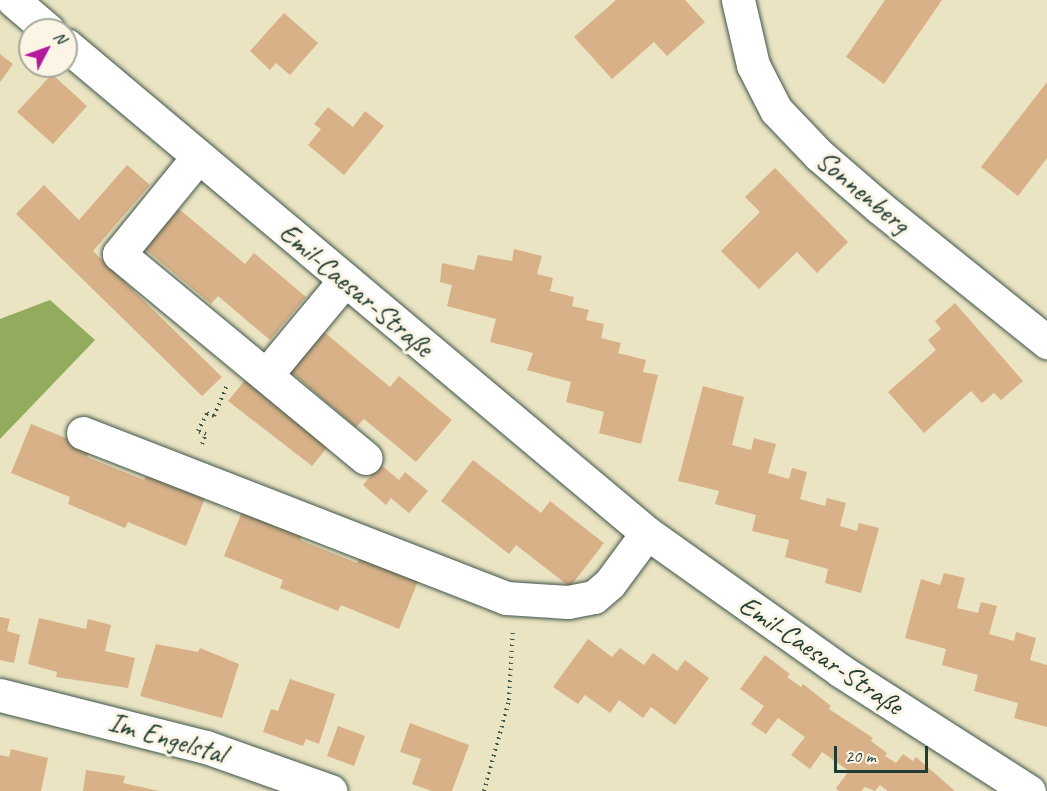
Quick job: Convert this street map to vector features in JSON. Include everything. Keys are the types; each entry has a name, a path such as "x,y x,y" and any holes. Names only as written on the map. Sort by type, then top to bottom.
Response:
{"street":[{"path":"13,0 34,18"},
{"name":"Sonnenberg","path":"738,0 753,65 776,110 819,155 879,207 1047,342"},
{"name":"Emil-Caesar-Straße","path":"78,55 344,281 647,533 841,672 1029,791"},
{"path":"198,157 119,254 366,458"},
{"path":"266,375 344,281"},
{"path":"82,433 506,598 568,602 594,597 610,583 647,533"},
{"name":"Im Engelstal","path":"0,695 206,747 330,791"}],"path":[{"path":"188,474 206,434 198,431 207,413 214,416 232,375"},
{"path":"484,791 509,700 514,620"}],"green space":[{"path":"50,300 95,340 0,439 0,319"}],"building":[{"path":"616,0 685,0 705,22 667,56 654,42 612,79 574,37"},
{"path":"885,0 942,0 884,84 846,57"},
{"path":"284,13 318,43 290,75 276,63 270,70 250,51"},
{"path":"0,54 13,64 0,82"},
{"path":"48,78 56,78 87,106 53,144 17,112"},
{"path":"1047,82 1047,158 1018,196 981,167"},
{"path":"328,107 353,127 365,111 384,126 344,175 308,145 321,129 314,124"},
{"path":"127,165 150,185 93,251 222,377 202,396 16,214 44,185 79,220"},
{"path":"775,168 848,242 817,273 797,252 759,289 721,251 760,212 745,197"},
{"path":"179,209 245,264 254,253 306,297 270,340 218,296 211,304 145,249"},
{"path":"514,249 542,256 537,274 553,278 550,291 574,297 572,306 589,310 586,320 604,324 601,338 621,343 618,353 646,360 643,372 658,375 641,444 599,433 604,412 566,402 571,382 527,370 533,353 490,342 496,319 447,306 452,285 440,282 442,263 474,270 478,255 512,261"},
{"path":"955,303 1023,381 1001,400 994,393 982,403 971,391 924,433 888,392 936,350 928,340 941,329 935,321"},
{"path":"324,332 390,387 399,376 452,420 416,462 364,419 356,427 291,372"},
{"path":"246,379 330,444 312,466 228,401"},
{"path":"703,386 744,397 732,445 751,450 754,438 776,444 768,473 789,479 792,468 807,472 800,499 825,506 827,498 846,503 840,526 857,531 859,523 879,528 861,593 825,583 828,569 785,557 789,540 752,531 756,515 715,504 719,491 678,481"},
{"path":"31,424 91,448 87,457 144,480 147,474 205,498 186,546 128,522 125,528 68,504 70,497 11,473"},
{"path":"473,460 541,513 550,501 604,543 570,587 516,545 509,554 441,501"},
{"path":"380,464 399,480 405,472 428,491 409,513 391,498 386,505 363,485"},
{"path":"244,507 303,531 300,540 357,563 360,557 418,581 399,629 341,605 338,611 280,588 283,580 224,556"},
{"path":"944,573 965,578 957,608 978,613 981,602 997,606 989,634 1014,641 1016,632 1036,638 1030,660 1047,665 1047,727 1014,718 1018,703 974,691 978,675 942,665 946,649 905,638 921,579 940,585"},
{"path":"0,617 10,619 7,631 20,635 14,663 0,660"},
{"path":"39,618 86,629 88,619 111,625 105,651 135,658 128,688 56,677 57,672 28,664"},
{"path":"588,639 612,657 620,648 644,665 653,653 677,671 685,660 709,678 675,725 651,707 643,718 619,700 610,713 585,695 578,704 553,687"},
{"path":"156,644 198,652 200,648 239,664 222,718 140,696"},
{"path":"765,655 790,674 787,677 801,687 803,684 831,706 829,709 873,738 871,741 887,753 885,756 896,763 903,754 913,761 916,757 955,791 888,791 880,785 875,791 865,787 861,791 839,791 836,788 849,771 822,752 810,769 791,755 805,737 778,718 766,734 751,724 764,706 740,689"},
{"path":"290,679 335,694 319,744 306,739 303,746 263,732 271,709 278,711"},
{"path":"410,723 469,745 452,791 432,791 412,784 421,759 400,752"},
{"path":"338,726 365,736 354,766 327,756"},
{"path":"11,749 48,758 41,791 0,791 0,755 9,757"},
{"path":"86,770 125,776 123,783 159,791 83,791"}]}
